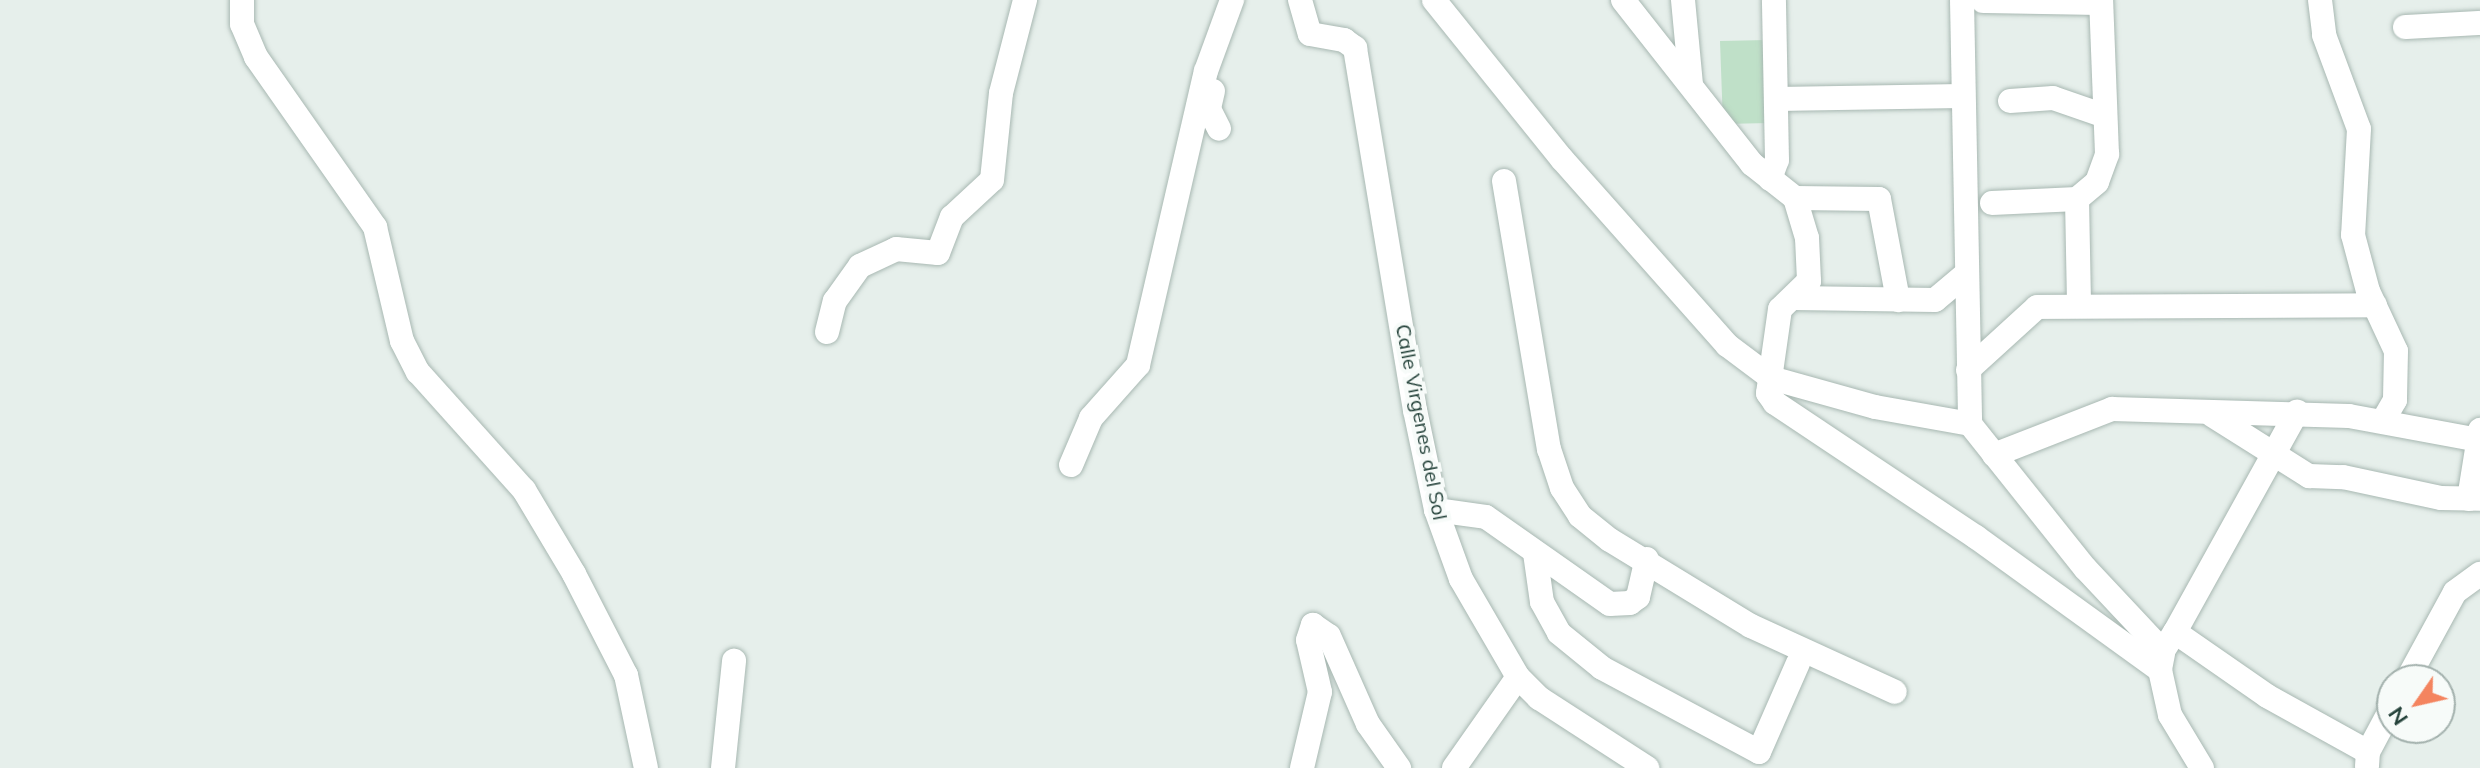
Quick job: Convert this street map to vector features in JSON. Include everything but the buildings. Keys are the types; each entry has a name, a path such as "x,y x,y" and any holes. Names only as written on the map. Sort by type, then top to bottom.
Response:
{"street":[{"path":"242,0 242,24 256,57 375,227 402,341 418,372 524,490 574,574 626,675 646,768"},
{"path":"827,332 835,301 860,266 896,249 938,253 952,217 992,180 1001,93 1025,0"},
{"path":"1071,465 1091,418 1138,365 1206,71 1232,0"},
{"name":"Calle Virgenes del Sol","path":"1300,0 1310,34 1350,43 1367,106 1436,510 1461,579 1518,677 1539,698 1647,768"},
{"path":"1434,0 1562,159 1727,345 1771,378 1875,407 1970,424"},
{"path":"1623,0 1691,85 1718,125 1770,179 1795,198 1807,238 1809,281 1780,309 1768,393 1775,403 1976,537 2166,651 2267,696 2367,760 2376,741"},
{"path":"1683,0 1691,85"},
{"path":"1770,179 1777,160 1774,0"},
{"path":"2320,0 2324,35 2359,129 2353,235 2375,305 2396,351 2395,400 2383,421"},
{"path":"1992,203 2077,199 2097,182 2107,154 2101,2 1972,1 1962,96 1970,424 2122,612 2166,651"},
{"path":"2405,27 2480,23"},
{"path":"1206,71 1214,84 1209,109 1219,129"},
{"path":"1777,99 1962,96"},
{"path":"2010,101 2053,98 2105,116"},
{"path":"1504,181 1549,449 1562,488 1580,516 1751,626 1895,692"},
{"path":"1795,198 1879,199 1898,300"},
{"path":"2077,199 2079,304"},
{"path":"1794,298 1935,300 1966,274"},
{"path":"1968,370 2037,307 2079,304 2375,305"},
{"path":"1994,455 2112,409 2212,415 2297,412 2479,435 2475,499 2309,476 2274,458 2212,415"},
{"path":"2202,768 2170,715 2166,651 2297,412"},
{"path":"1436,510 1486,517 1610,604 1630,603 1638,597 1647,559"},
{"path":"1535,553 1542,602 1559,633 1602,668 1759,752 1798,663"},
{"path":"2416,664 2455,592 2480,574"},
{"path":"1302,768 1320,692 1307,631 1313,625 1329,636 1368,724 1399,768"},
{"path":"723,768 734,661"},
{"path":"1454,768 1518,677"}],"green space":[{"path":"1767,40 1770,123 1723,124 1720,41"}]}
